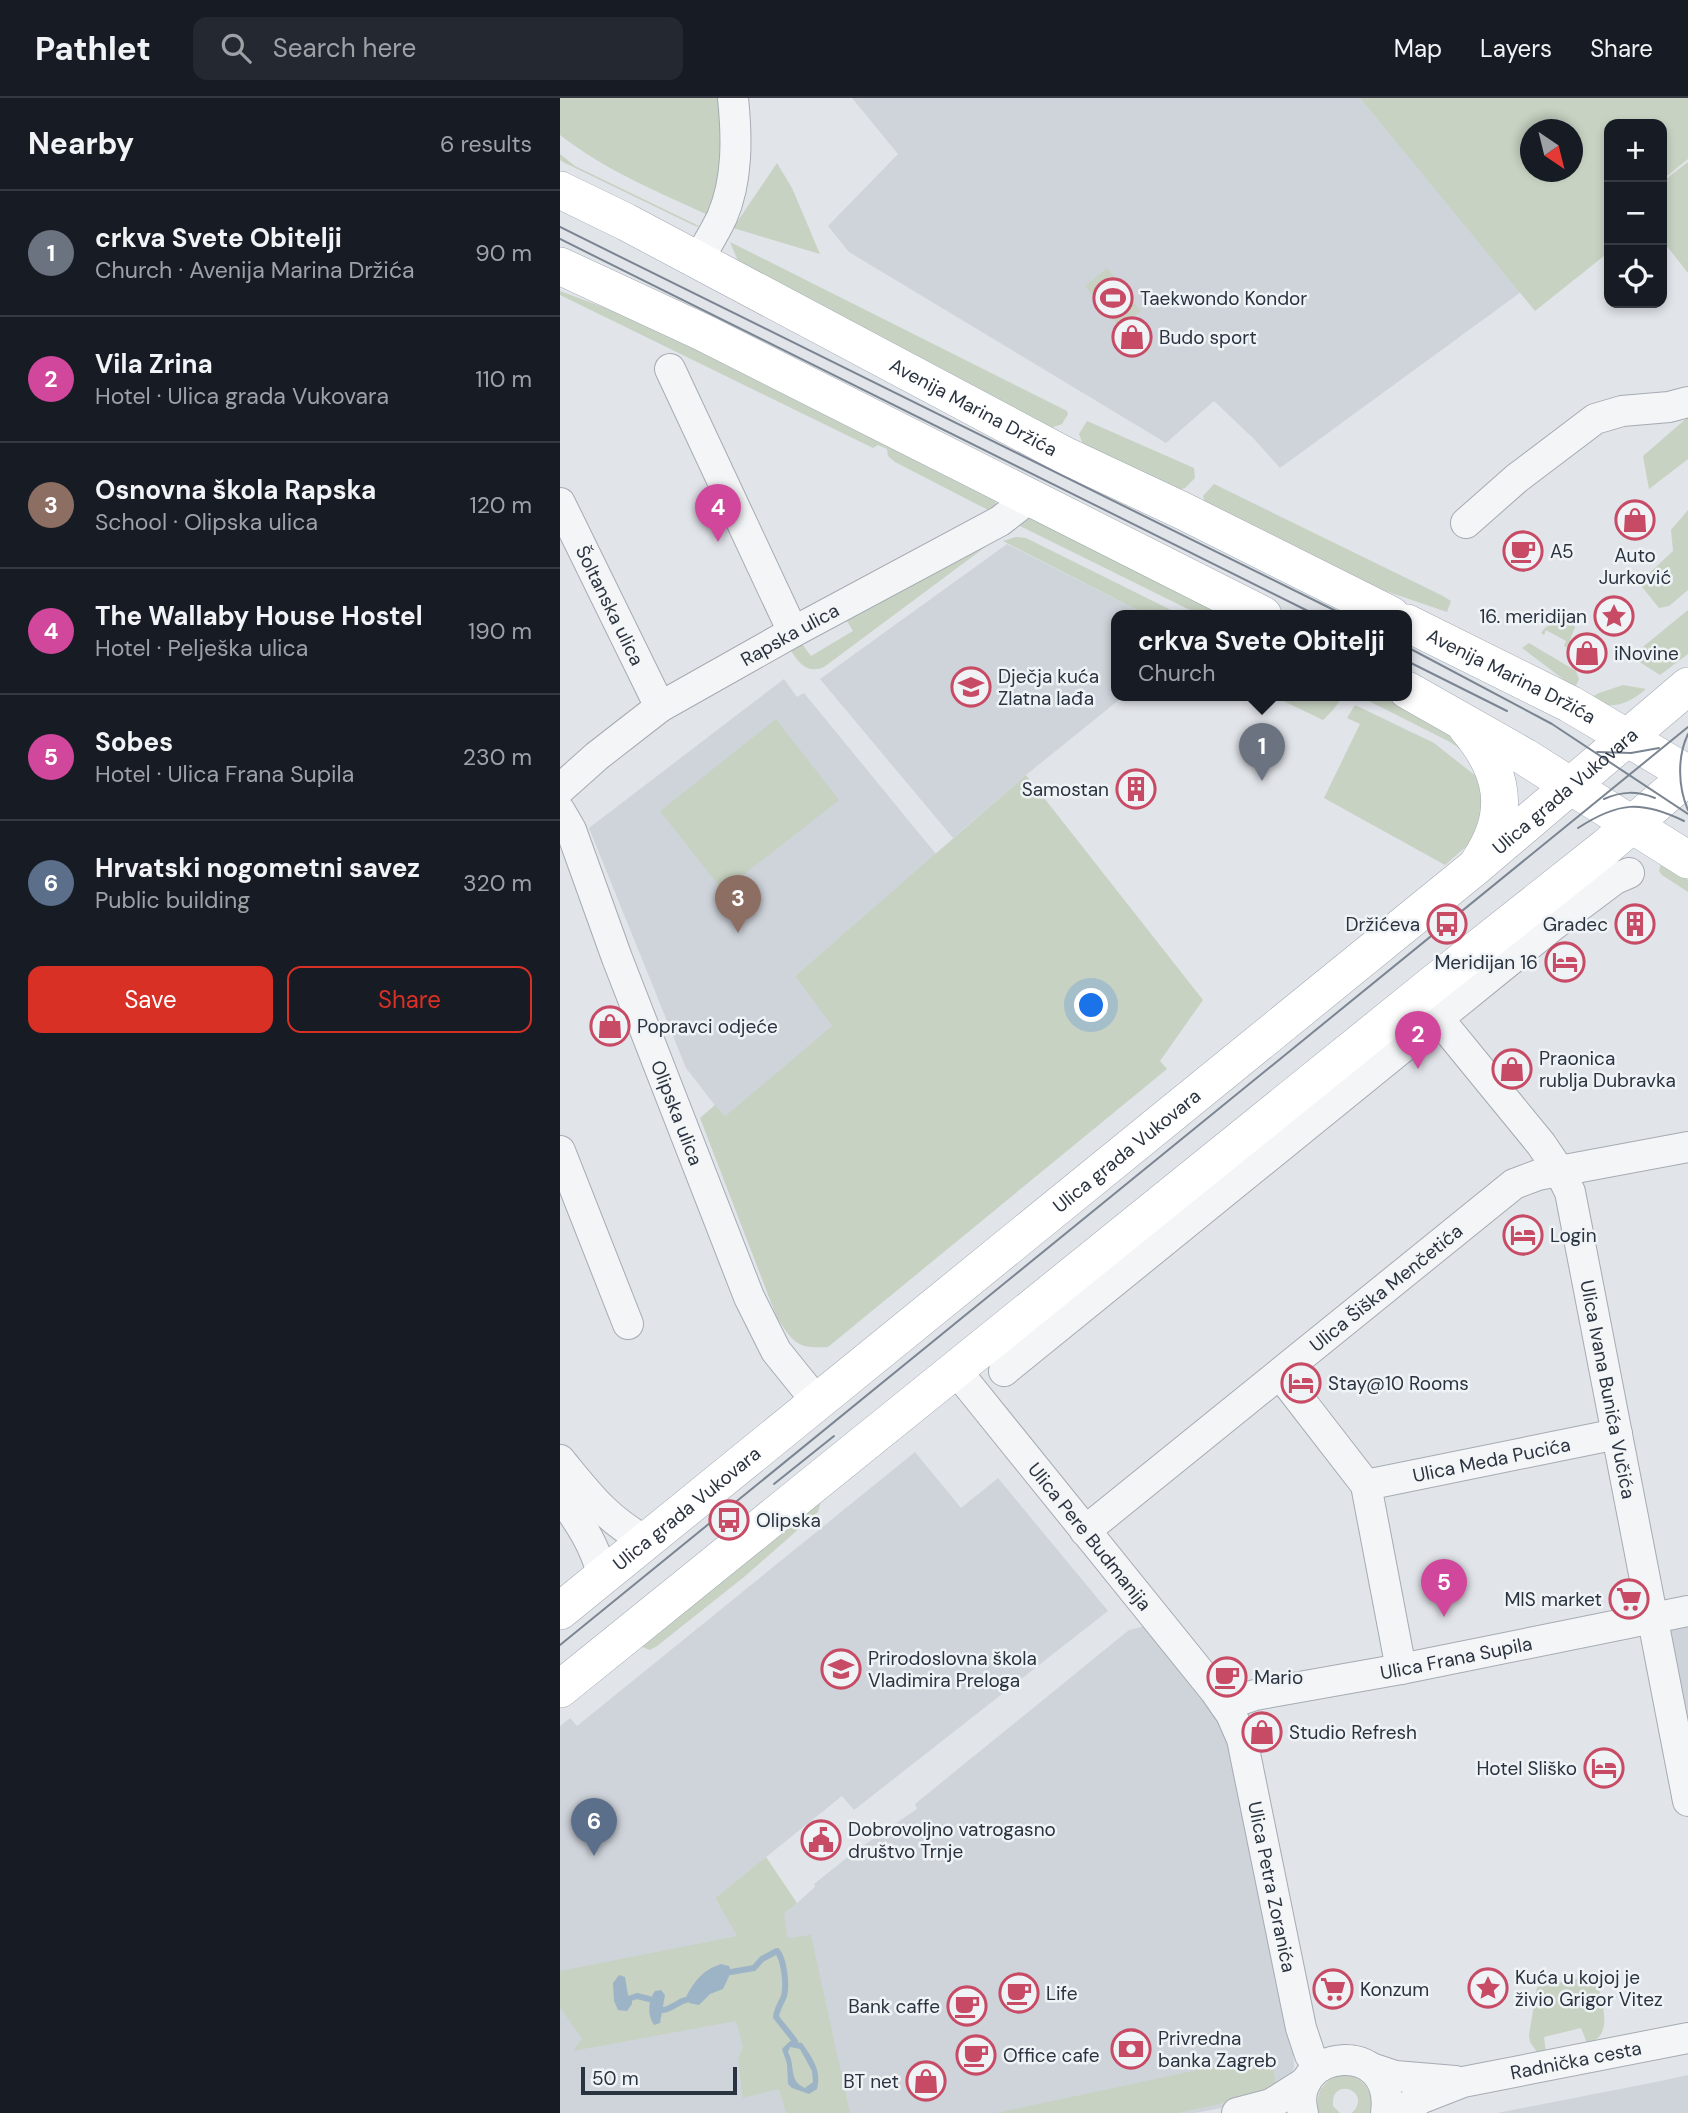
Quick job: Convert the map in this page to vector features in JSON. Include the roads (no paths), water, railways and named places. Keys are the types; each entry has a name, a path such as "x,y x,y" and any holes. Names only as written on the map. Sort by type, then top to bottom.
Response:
{"main road":[{"path":"560,171 596,195 626,222"},
{"name":"Avenija Marina Držića","path":"560,190 626,222 1066,456 1381,610"},
{"path":"560,266 702,332 1253,610"},
{"name":"Avenija Marina Držića","path":"1412,625 1570,704 1688,775"},
{"name":"Ulica grada Vukovara","path":"560,1611 1474,867 1688,686"},
{"path":"1412,693 1571,786 1688,860"},
{"path":"1456,718 1484,750 1496,773 1500,788 1500,809 1492,837 1474,867"},
{"path":"560,1689 1633,824 1688,775"}],"street":[{"path":"698,260 722,217 730,192 736,147 733,98"},
{"path":"670,369 793,632"},
{"path":"1466,523 1517,478 1595,419 1614,413 1682,405 1688,401"},
{"name":"Rapska ulica","path":"560,789 660,707 1000,521 1031,498"},
{"name":"Šoltanska ulica","path":"560,503 660,707"},
{"name":"Olipska ulica","path":"560,811 571,830 617,958 749,1297 776,1351 817,1403"},
{"path":"1004,1371 1574,909 1615,879 1629,873"},
{"name":"Ulica Ivana Bunića Vučića","path":"1438,1018 1541,1144 1570,1192 1688,1801"},
{"name":"Ulica Šiška Menčetića","path":"1085,1531 1514,1184 1538,1175 1688,1147"},
{"path":"560,1151 628,1324"},
{"name":"Ulica Pere Budmanija","path":"956,1370 1225,1705"},
{"path":"1280,1374 1366,1485 1401,1669"},
{"name":"Ulica Meda Pucića","path":"1366,1485 1617,1434"},
{"path":"560,1460 605,1513 624,1529 646,1541"},
{"path":"560,1496 586,1530 596,1551 603,1576"},
{"name":"Ulica Frana Supila","path":"1225,1705 1255,1695 1401,1669 1688,1611"},
{"name":"Ulica Petra Zoranića","path":"1225,1705 1242,1739 1301,2028 1313,2074"},
{"name":"Radnička cesta","path":"1396,2113 1422,2098 1463,2082 1688,2038"},
{"name":"Radnička cesta","path":"1313,2074 1342,2059 1354,2060 1395,2076 1463,2082"},
{"path":"1371,2068 1385,2089 1386,2113"},
{"path":"1237,2113 1271,2104 1313,2074"},
{"path":"1303,2113 1302,2094 1313,2074"}],"water":[{"path":"721,1964 729,1966 731,1972 723,1989 710,1994 699,2005 689,2003 686,1997 696,1981 709,1969"},
{"path":"619,1975 625,1977 628,1995 632,1999 627,2011 618,2010 614,2001 613,1983"},
{"path":"661,1990 665,1995 660,2023 654,2025 649,2012 650,2003 655,1991"},
{"path":"790,2041 802,2043 817,2070 817,2089 809,2094 788,2084 787,2064 782,2049","holes":["790,2047 800,2049 812,2071 813,2082 805,2088 794,2077 788,2052"]}],"waterway":[{"path":"731,1972 754,1968 762,1959 777,1951 783,1966 785,1985 776,2017 795,2041"},
{"path":"631,1998 637,1996 649,1999"},
{"path":"663,2010 686,2000"}],"tram line":[{"path":"560,227 1334,610"},
{"path":"560,239 1306,610"},
{"path":"1412,650 1552,724 1688,814"},
{"path":"1412,664 1507,711"},
{"path":"560,1645 1688,727"},
{"path":"1688,734 1682,752 1680,772 1682,792 1688,810"},
{"path":"1597,752 1631,753 1659,748"},
{"path":"1604,799 1630,793 1655,798"},
{"path":"1578,828 1605,813 1630,807 1655,810 1684,821"},
{"path":"774,1484 834,1436"}],"place":[{"name":"Taekwondo Kondor","path":"1113,298"},
{"name":"Budo sport","path":"1132,337"},
{"name":"Auto Jurković","path":"1635,520"},
{"name":"The Wallaby House Hostel","path":"718,542"},
{"name":"A5","path":"1523,551"},
{"name":"16. meridijan","path":"1614,616"},
{"name":"iNovine","path":"1587,653"},
{"name":"Dječja kuća Zlatna lađa","path":"971,687"},
{"name":"crkva Svete Obitelji","path":"1262,781"},
{"name":"Samostan","path":"1136,789"},
{"name":"Držićeva","path":"1447,924"},
{"name":"Gradec","path":"1635,924"},
{"name":"Osnovna škola Rapska","path":"738,933"},
{"name":"Meridijan 16","path":"1565,962"},
{"name":"Popravci odjeće","path":"610,1026"},
{"name":"Vila Zrina","path":"1418,1069"},
{"name":"Praonica rublja Dubravka","path":"1512,1069"},
{"name":"Login","path":"1523,1235"},
{"name":"Stay@10 Rooms","path":"1301,1383"},
{"name":"Olipska","path":"729,1520"},
{"name":"MIS market","path":"1629,1599"},
{"name":"Sobes","path":"1444,1617"},
{"name":"Prirodoslovna škola Vladimira Preloga","path":"841,1669"},
{"name":"Mario","path":"1227,1677"},
{"name":"Studio Refresh","path":"1262,1732"},
{"name":"Hotel Sliško","path":"1604,1768"},
{"name":"Dobrovoljno vatrogasno društvo Trnje","path":"821,1840"},
{"name":"Hrvatski nogometni savez","path":"594,1856"},
{"name":"Kuća u kojoj je živio Grigor Vitez","path":"1488,1988"},
{"name":"Konzum","path":"1333,1989"},
{"name":"Life","path":"1019,1993"},
{"name":"Bank caffe","path":"967,2006"},
{"name":"Privredna banka Zagreb","path":"1131,2049"},
{"name":"Office cafe","path":"976,2055"},
{"name":"BT net","path":"926,2081"}]}
